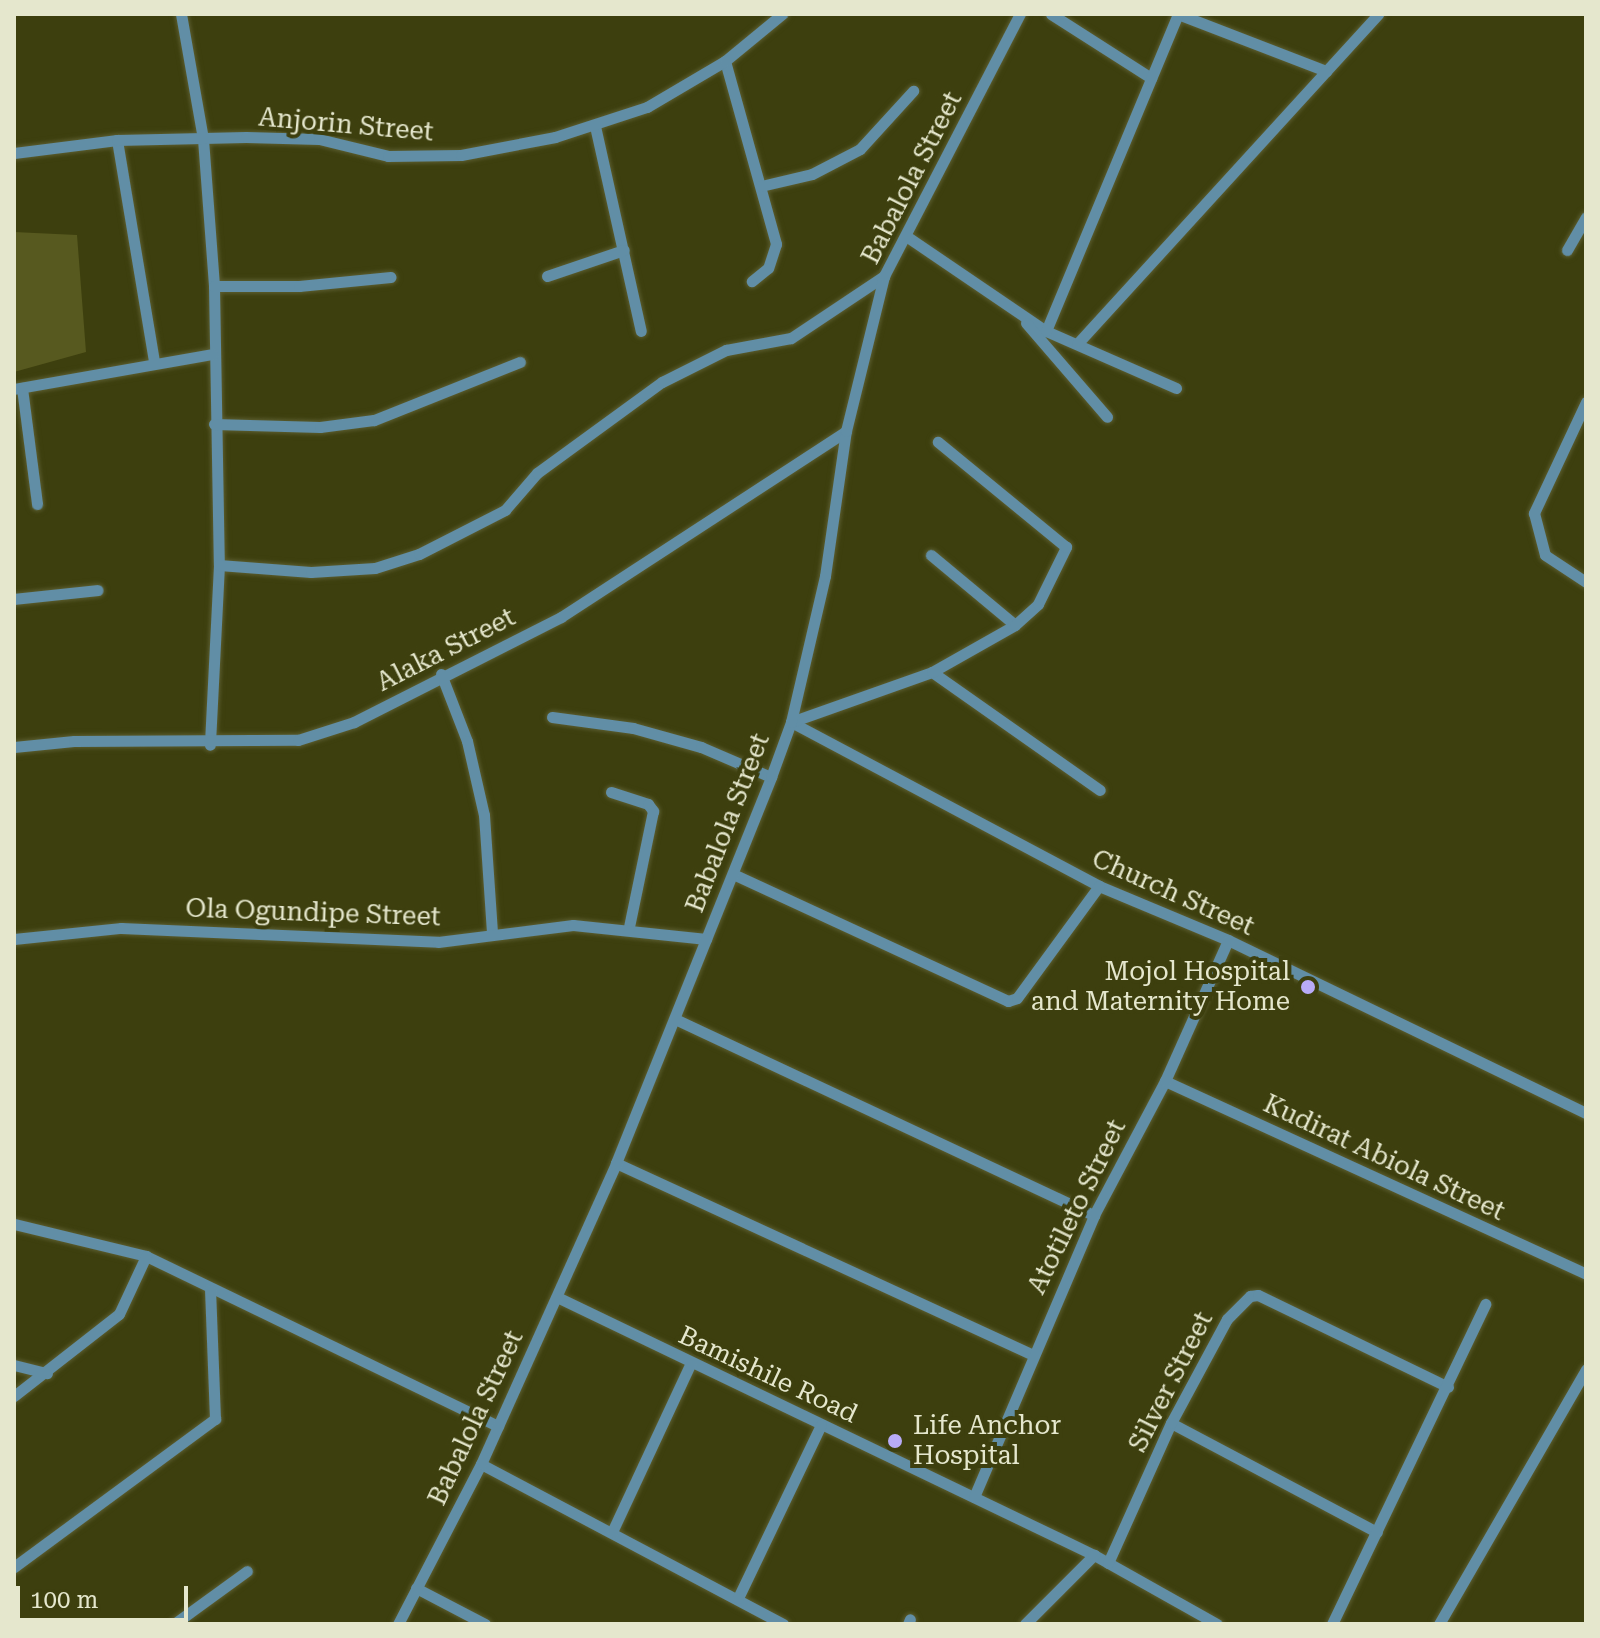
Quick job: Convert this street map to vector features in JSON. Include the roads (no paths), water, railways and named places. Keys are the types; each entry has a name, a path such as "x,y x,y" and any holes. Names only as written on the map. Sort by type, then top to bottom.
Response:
{"street":[{"path":"181,14 203,139 214,286 212,354 219,565 210,745"},
{"name":"Anjorin Street","path":"14,153 117,140 319,139 388,156 461,155 595,126 687,87 725,61 782,14"},
{"name":"Babalola Street","path":"398,1624 481,1464 557,1297 616,1163 771,777 791,722 825,576 846,431 884,276 1020,14"},
{"path":"1051,14 1151,78"},
{"path":"1046,331 1178,14 1326,71"},
{"path":"1077,344 1378,14"},
{"path":"725,61 761,186 775,256 752,281"},
{"path":"761,186 812,174 860,149 913,91"},
{"path":"595,126 641,331"},
{"path":"117,140 154,362"},
{"path":"1567,250 1586,217"},
{"path":"906,236 1021,317 1176,388"},
{"path":"547,276 624,250"},
{"path":"219,565 311,572 375,568 419,554 505,510 537,473 662,382 726,350 791,338 884,276"},
{"path":"214,286 299,286 391,277"},
{"path":"1021,317 1107,417"},
{"path":"37,504 18,388 212,354"},
{"path":"214,424 320,427 374,420 520,362"},
{"path":"1586,402 1534,513 1545,555 1586,582"},
{"name":"Alaka Street","path":"14,747 74,741 210,745 298,740 354,722 441,674 561,617 846,431"},
{"path":"791,722 932,672 1015,625 1038,604 1066,547 938,442"},
{"path":"931,555 1015,625"},
{"path":"14,599 98,590"},
{"path":"932,672 1100,790"},
{"path":"441,674 467,741 484,815 492,933"},
{"path":"552,717 660,735 771,777"},
{"name":"Church Street","path":"791,722 1099,886 1228,940 1586,1113"},
{"path":"611,792 648,804 653,811 629,927"},
{"path":"733,874 1008,1001 1017,998 1099,886"},
{"name":"Ola Ogundipe Street","path":"14,939 121,928 368,942 438,942 573,925 629,927 706,939"},
{"name":"Atotileto Street","path":"974,1497 1032,1354 1094,1215 1165,1081 1228,940"},
{"path":"675,1019 1094,1215"},
{"name":"Kudirat Abiola Street","path":"1165,1081 1586,1274"},
{"path":"616,1163 1032,1354"},
{"path":"14,1224 146,1256 210,1290 498,1426"},
{"path":"14,1396 119,1314 146,1256"},
{"path":"14,1567 215,1419 210,1290"},
{"name":"Silver Street","path":"1108,1563 1171,1423 1227,1319 1250,1296 1258,1295 1448,1387"},
{"name":"Bamishile Road","path":"557,1297 690,1365 1094,1555 1217,1624"},
{"path":"1332,1624 1448,1387 1485,1304"},
{"path":"14,1365 47,1373"},
{"path":"612,1532 690,1365"},
{"path":"1439,1624 1586,1369"},
{"path":"1171,1423 1377,1532"},
{"path":"738,1598 821,1425"},
{"path":"481,1464 783,1624"},
{"path":"1025,1624 1094,1555"},
{"path":"174,1624 247,1571"},
{"path":"416,1588 485,1624"}],"place":[{"name":"Mojol Hospital and Maternity Home","path":"1308,987"},
{"name":"Life Anchor Hospital","path":"895,1441"}]}
